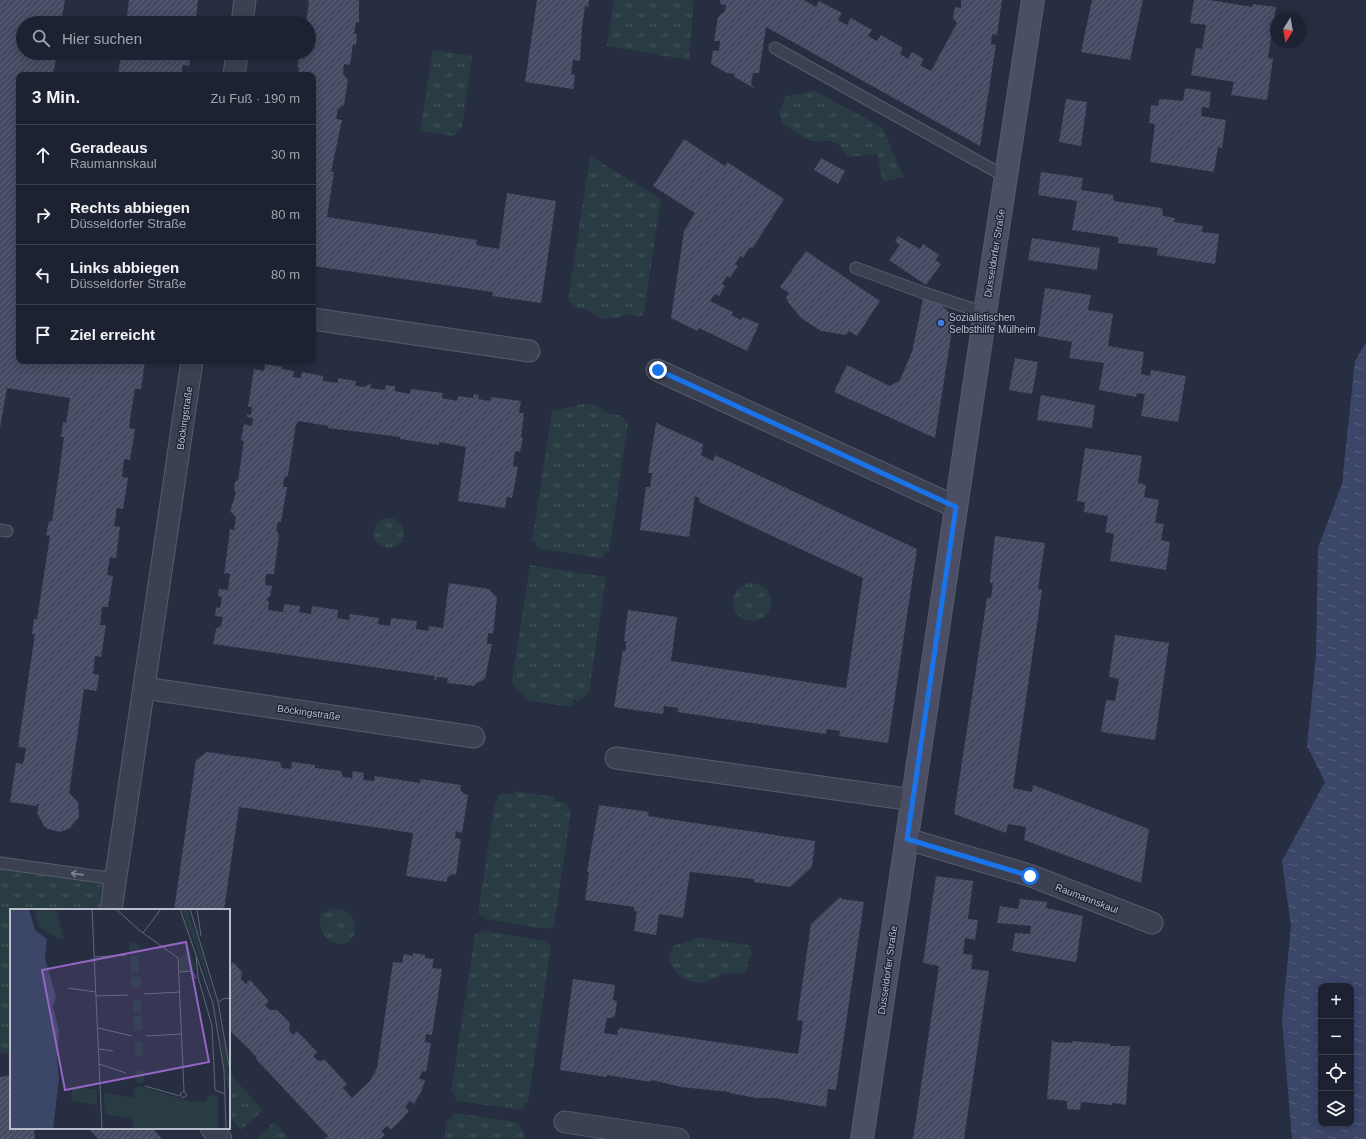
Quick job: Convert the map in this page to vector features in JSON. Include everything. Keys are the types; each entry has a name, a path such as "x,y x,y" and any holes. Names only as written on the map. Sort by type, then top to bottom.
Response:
{"street":[{"path":"243,16 245,0"},
{"name":"Düsseldorfer Straße","path":"862,1139 1033,0"},
{"path":"234,72 236,60"},
{"path":"316,319 529,351"},
{"name":"Böckingstraße","path":"111,909 192,364"},
{"path":"658,370 956,507"},
{"name":"Böckingstraße","path":"144,688 474,737"},
{"path":"616,758 912,800"},
{"name":"Raumannskaul","path":"907,839 1030,876 1152,923"},
{"path":"564,1122 678,1139"},
{"path":"211,1129 221,1139"}],"lane":[{"path":"775,48 1006,178"},
{"path":"856,268 924,293 985,313"},
{"path":"0,863 116,879"}],"green space":[{"path":"614,0 694,0 689,60 607,46"},
{"path":"433,50 472,56 462,127 454,136 420,131"},
{"path":"815,91 883,128 903,177 883,182 877,154 848,157 839,145 832,141 810,141 783,124 779,112 786,96"},
{"path":"590,156 661,199 644,313 642,316 625,315 617,318 604,319 587,310 574,307 568,300"},
{"path":"583,404 596,405 610,414 620,415 628,423 609,553 605,552 604,556 600,558 541,549 536,546 536,542 532,541 552,411"},
{"path":"389,518 400,522 404,533 400,544 389,548 378,544 374,533 378,522"},
{"path":"530,565 606,577 589,693 578,701 574,699 572,707 524,700 525,693 521,693 513,686 512,681"},
{"path":"752,583 765,589 771,602 765,615 752,621 739,615 733,602 739,589"},
{"path":"515,791 554,797 554,801 565,802 571,811 554,926 548,929 485,919 478,913 495,802 497,802 498,797 504,793 514,795"},
{"path":"0,867 103,884 99,909 10,909 10,1052 0,1054"},
{"path":"332,908 344,910 354,920 355,933 349,943 335,943 326,938 323,933 320,921 321,914"},
{"path":"483,931 546,941 551,946 528,1103 526,1103 520,1110 458,1101 454,1093 451,1092 475,935"},
{"path":"699,938 748,945 752,952 745,973 725,973 709,981 702,982 689,981 684,978 674,970 671,964 669,958 673,946"},
{"path":"230,1074 263,1110 241,1130 230,1118"},
{"path":"455,1113 517,1122 521,1129 524,1130 523,1139 444,1139 447,1119 451,1119"},
{"path":"274,1122 290,1139 257,1139"}],"water":[{"path":"1366,342 1366,1139 1292,1139 1282,1020 1291,926 1282,861 1325,782 1307,746 1316,655 1318,548 1342,484 1355,361"}],"building":[{"path":"0,0 65,0 62,16 16,16 16,60 56,60 54,72 16,72 16,364 145,364 141,389 135,389 131,413 129,428 135,429 130,460 124,459 122,477 128,478 123,509 117,508 114,526 120,527 116,558 110,557 107,575 113,576 108,607 102,607 100,625 106,625 101,657 95,656 93,674 99,675 97,688 96,691 84,689 69,793 78,802 79,817 70,828 60,832 48,829 44,826 37,813 39,804 37,804 37,806 10,802 16,763 23,764 26,748 18,747 35,634 32,634 34,619 37,619 50,536 46,535 49,521 52,521 64,437 61,437 63,422 66,423 70,398 7,388 0,428"},
{"path":"129,0 198,0 196,16 127,16"},
{"path":"307,0 359,0 359,22 356,22 354,34 357,34 356,45 353,44 350,65 344,64 343,74 348,80 344,105 338,109 336,119 342,120 331,172 334,172 327,217 477,240 476,245 499,249 507,193 556,201 541,303 492,296 493,292 316,266 316,72 298,72 299,67 297,67 299,60 316,60 316,16 307,16 309,2"},
{"path":"537,0 589,0 588,7 585,6 580,61 573,60 571,74 575,75 573,89 525,82"},
{"path":"720,0 804,0 816,7 819,1 842,13 838,20 847,25 851,18 872,30 868,36 877,41 881,35 903,48 900,54 908,59 912,52 924,59 920,65 931,71 957,23 953,18 955,7 961,8 961,0 1002,0 997,35 992,34 991,44 996,45 980,146 766,27 759,73 753,73 751,84 756,89 734,77 735,74 727,73 711,64 713,50 719,51 720,41 714,41 718,17 725,11 726,5 720,4"},
{"path":"1092,0 1143,0 1130,60 1081,52"},
{"path":"1194,0 1209,0 1253,7 1253,4 1276,7 1275,12 1270,12 1270,45 1268,58 1273,59 1267,100 1231,95 1234,82 1191,75 1196,48 1202,49 1206,25 1190,23"},
{"path":"120,60 190,60 189,66 183,65 182,72 118,72"},
{"path":"1185,88 1211,92 1209,108 1202,107 1201,116 1226,120 1222,148 1218,147 1214,172 1150,162 1155,124 1149,123 1151,105 1158,106 1159,100 1162,99 1183,101"},
{"path":"1066,99 1087,102 1081,146 1059,142"},
{"path":"684,139 725,166 727,162 784,199 752,249 750,247 743,258 740,256 735,264 738,266 730,278 727,276 722,284 725,286 719,296 715,294 710,301 733,312 731,315 741,320 743,317 759,324 747,351 699,328 697,331 671,318 684,231 695,213 653,186"},
{"path":"821,158 845,171 838,184 814,170"},
{"path":"1041,172 1083,178 1081,190 1113,195 1114,201 1162,208 1163,216 1175,218 1174,222 1203,226 1202,232 1219,234 1215,264 1157,255 1158,248 1118,243 1118,237 1072,230 1077,201 1038,195"},
{"path":"898,236 920,249 923,244 939,255 935,260 941,264 926,285 889,260 900,245 895,241"},
{"path":"1032,238 1100,248 1097,270 1028,260"},
{"path":"806,251 880,301 857,336 849,331 846,335 821,331 801,318 788,302 786,297 789,293 780,287"},
{"path":"1045,288 1091,295 1088,310 1113,314 1108,346 1144,352 1141,374 1150,376 1151,370 1186,376 1178,422 1141,416 1145,394 1137,393 1136,397 1099,390 1104,363 1069,358 1072,342 1038,336"},
{"path":"923,299 940,304 954,317 935,438 834,392 847,365 890,386 900,380 912,352"},
{"path":"1015,358 1038,362 1032,394 1009,390"},
{"path":"265,364 294,371 293,377 301,378 302,372 323,376 323,381 338,383 338,378 356,381 355,386 364,387 371,383 370,388 385,390 386,385 395,386 395,391 410,394 411,389 443,393 442,398 457,401 458,396 473,398 474,394 479,395 478,399 490,401 491,397 521,401 519,413 524,413 521,438 523,438 520,452 515,451 513,466 518,467 512,498 507,497 505,508 458,501 466,447 439,442 439,445 400,439 400,437 328,428 328,426 299,421 296,424 288,475 284,478 283,487 287,487 281,522 278,522 276,530 279,535 274,574 266,574 265,585 272,586 270,596 266,599 269,602 268,610 283,612 284,604 300,606 299,612 311,614 312,606 338,610 337,618 349,620 350,614 379,618 378,624 390,626 391,618 417,621 416,629 428,631 429,626 443,628 449,583 489,589 497,598 493,634 488,633 487,644 492,644 485,679 475,684 475,686 447,683 448,678 437,677 436,680 434,680 435,676 213,644 216,629 221,626 223,617 215,616 216,607 220,608 222,597 218,596 219,589 228,590 230,574 225,573 224,575 230,529 234,530 236,517 230,511 236,493 234,490 235,482 238,480 244,441 241,440 244,424 252,426 253,418 247,417 247,414 251,415 252,407 248,407 254,369 264,371"},
{"path":"1041,395 1095,405 1092,428 1037,420"},
{"path":"656,423 703,444 701,455 713,461 715,455 917,549 888,743 839,736 840,731 827,729 826,734 677,712 678,708 664,706 663,714 614,707 623,650 625,651 626,646 626,641 624,641 628,610 677,617 671,661 846,688 863,578 699,502 700,499 695,496 689,537 640,530 646,487 650,487 651,481 652,473 648,473"},
{"path":"1085,448 1142,456 1138,483 1146,485 1144,497 1159,500 1155,523 1164,524 1161,540 1170,542 1166,570 1110,561 1114,534 1105,532 1108,516 1084,512 1085,502 1077,501"},
{"path":"995,536 1045,543 1038,589 1042,590 1013,788 1032,792 1033,785 1149,829 1141,883 1024,840 1026,827 1008,824 1006,833 954,814 987,598 991,598 993,583 990,583 990,580"},
{"path":"1115,635 1169,643 1155,740 1101,732 1106,700 1115,701 1119,679 1109,677"},
{"path":"207,752 280,762 282,768 291,769 292,762 315,765 315,768 341,771 343,777 352,778 353,771 364,773 363,780 374,781 375,776 420,783 420,779 461,785 460,789 464,794 468,795 462,833 456,831 455,838 461,839 456,875 452,874 447,878 447,882 406,876 413,833 239,807 224,909 174,909 196,760"},
{"path":"599,805 649,812 648,816 815,841 812,867 790,887 754,882 754,879 690,872 683,918 659,914 656,935 634,931 637,911 634,911 634,907 585,900 589,872 587,872"},
{"path":"936,876 973,881 968,919 978,920 975,940 965,938 963,954 973,955 971,969 989,971 964,1139 913,1139 939,966 923,963"},
{"path":"840,897 842,899 864,902 836,1090 828,1089 826,1107 774,1098 756,1098 730,1092 681,1087 652,1080 651,1082 560,1070 573,979 615,985 613,1000 617,1001 615,1016 612,1018 607,1018 604,1033 617,1035 618,1030 621,1028 798,1054 803,1021 797,1020 811,924"},
{"path":"1020,899 1047,902 1046,908 1083,916 1076,962 1012,951 1015,933 1030,934 1031,926 997,923 1000,906 1018,909"},
{"path":"413,953 425,955 425,958 434,959 432,968 442,969 432,1035 426,1034 425,1042 431,1043 426,1072 422,1071 419,1079 425,1080 422,1090 414,1104 410,1101 405,1107 409,1111 391,1130 387,1126 381,1131 385,1135 380,1139 325,1139 328,1136 256,1059 257,1058 249,1049 230,1031 230,965 233,962 242,972 241,979 246,984 250,980 269,1001 265,1005 270,1010 277,1010 290,1023 289,1030 293,1035 297,1031 317,1052 313,1056 318,1061 325,1060 347,1084 343,1088 352,1098 370,1081 377,1068 393,962 402,963 404,954 413,956"},
{"path":"1052,1040 1054,1042 1072,1043 1072,1041 1110,1044 1110,1046 1130,1046 1126,1105 1081,1102 1080,1110 1067,1109 1067,1101 1047,1099"},
{"path":"10,1075 10,1129 34,1129 35,1139 0,1139 0,1077"},
{"path":"89,1129 153,1129 162,1139 98,1139"}],"place":[{"name":"Sozialistischen Selbsthilfe Mülheim","path":"941,323"}],"route":[{"path":"658,370 956,507 907,839 1030,876"}]}
